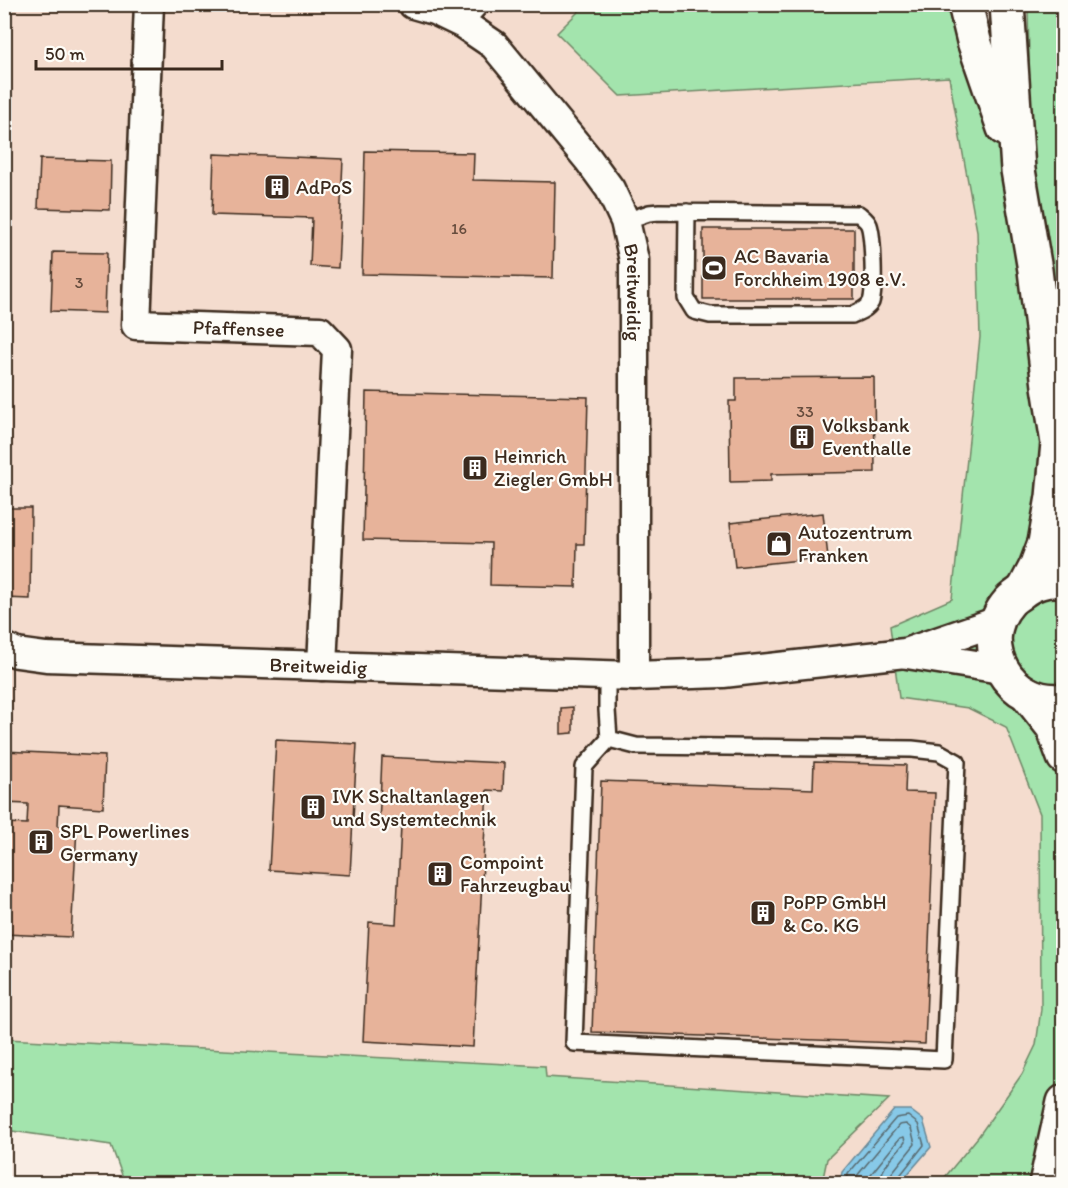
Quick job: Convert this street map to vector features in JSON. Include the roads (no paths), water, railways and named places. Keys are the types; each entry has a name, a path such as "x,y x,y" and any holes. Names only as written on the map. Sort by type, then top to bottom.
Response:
{"main road":[{"path":"965,4 974,41 1018,170"},
{"path":"1007,4 1018,170 1035,270 1049,386 1061,454 1045,543 1025,588"},
{"path":"1064,581 1041,582 1025,588 1008,602 998,621 994,645 1001,669 1012,684 1027,694 1043,700 1064,700"},
{"path":"1027,694 1053,727 1064,757"},
{"path":"1046,1184 1064,1102"}],"street":[{"name":"Pfaffensee","path":"148,4 136,325 320,331 337,349 322,666"},
{"name":"Breitweidig","path":"413,4 434,10 473,14 494,45 588,159 610,189 625,221 634,260 621,676"},
{"name":"Breitweidig","path":"4,647 17,653 46,657 621,676 723,673 905,653 998,621"},
{"name":"Breitweidig","path":"905,653 1001,669"}],"lane":[{"path":"625,221 659,212 687,212 859,214 868,222 871,237 873,290 870,303 863,310 852,315 710,315 694,311 686,298 687,212"},
{"path":"609,739 636,746 912,749 939,752 957,762 944,1060 574,1043 584,767 609,739 607,710 621,676"}],"water":[{"path":"894,1110 910,1110 923,1120 931,1147 900,1183 840,1183 842,1172"}],"place":[{"name":"AdPoS","path":"277,187"},
{"name":"AC Bavaria Forchheim 1908 e.V.","path":"714,268"},
{"name":"Volksbank Eventhalle","path":"802,437"},
{"name":"Heinrich Ziegler GmbH","path":"475,468"},
{"name":"Autozentrum Franken","path":"779,544"},
{"name":"IVK Schaltanlagen und Systemtechnik","path":"313,807"},
{"name":"SPL Powerlines Germany","path":"41,842"},
{"name":"Compoint Fahrzeugbau","path":"440,874"},
{"name":"PoPP GmbH & Co. KG","path":"763,913"}]}
